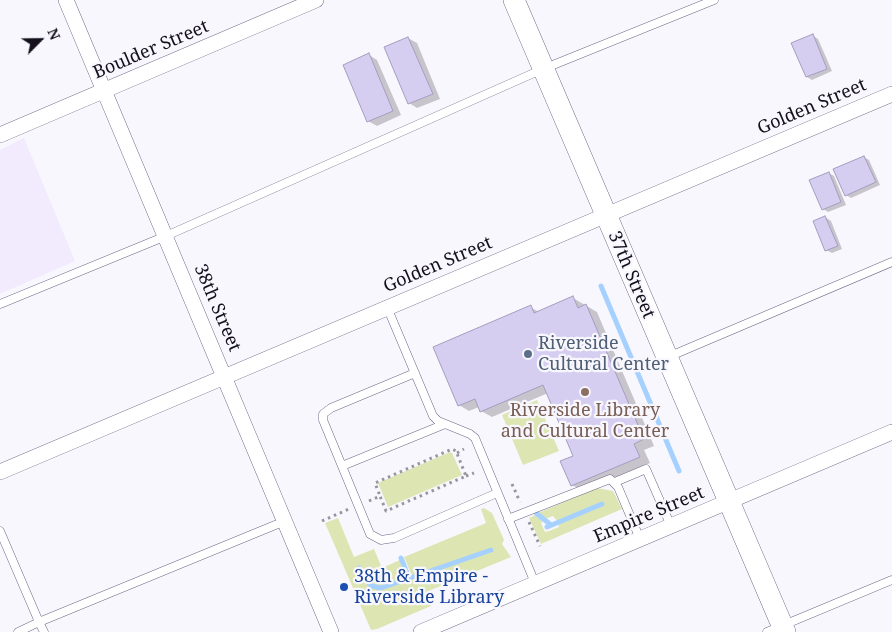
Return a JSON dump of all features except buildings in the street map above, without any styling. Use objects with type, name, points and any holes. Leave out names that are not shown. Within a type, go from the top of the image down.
[{"type":"main road","name":"37th Street","points":[[514,0],[728,502],[778,630]]},
{"type":"street","name":"38th Street","points":[[66,0],[225,375],[331,632]]},
{"type":"street","name":"Boulder Street","points":[[0,135],[316,0]]},
{"type":"street","name":"Golden Street","points":[[0,472],[225,375],[892,94]]},
{"type":"street","name":"Empire Street","points":[[421,632],[892,432]]},
{"type":"lane","points":[[0,304],[166,236],[543,69],[714,0]]},
{"type":"lane","points":[[666,358],[892,262]]},
{"type":"lane","points":[[387,307],[433,416],[445,424],[470,434],[475,438],[535,583]]},
{"type":"lane","points":[[415,373],[326,411],[323,420],[370,534],[381,540],[394,538],[497,493]]},
{"type":"lane","points":[[342,466],[445,424]]},
{"type":"lane","points":[[508,519],[606,480],[614,482],[646,468],[671,526]]},
{"type":"lane","points":[[614,482],[640,539]]},
{"type":"lane","points":[[18,632],[285,521]]},
{"type":"lane","points":[[0,531],[44,632]]},
{"type":"lane","points":[[778,630],[892,580]]},
{"type":"path","points":[[466,476],[456,453],[452,449],[375,483],[386,511],[466,476],[474,472]]},
{"type":"path","points":[[456,453],[464,450]]},
{"type":"path","points":[[512,484],[523,508]]},
{"type":"path","points":[[370,501],[380,496]]},
{"type":"path","points":[[322,521],[349,509]]},
{"type":"path","points":[[527,519],[540,546]]},
{"type":"shaded area","points":[[24,138],[75,261],[0,294],[0,150]]},
{"type":"green space","points":[[537,400],[559,451],[523,465],[502,415]]},
{"type":"green space","points":[[450,452],[462,475],[388,507],[378,483]]},
{"type":"green space","points":[[597,488],[613,491],[622,509],[541,544],[529,518],[535,515],[543,522],[541,523],[545,532],[559,527],[558,523],[604,503],[557,521],[553,516],[545,519],[538,513]]},
{"type":"green space","points":[[484,508],[492,513],[504,540],[502,544],[511,557],[426,592],[431,606],[371,630],[325,523],[338,518],[354,557],[374,549],[382,568],[400,560],[407,578],[381,587],[372,584],[358,566],[366,584],[375,589],[383,589],[491,552],[494,549],[412,576],[404,557],[486,523],[481,509]]},
{"type":"waterway","points":[[601,286],[679,471]]},
{"type":"waterway","points":[[547,527],[602,504]]},
{"type":"waterway","points":[[536,513],[551,525]]},
{"type":"waterway","points":[[359,568],[371,586],[381,588],[491,550]]},
{"type":"waterway","points":[[401,558],[409,578]]},
{"type":"place","name":"Riverside Cultural Center","points":[[528,354]]},
{"type":"place","name":"Riverside Library and Cultural Center","points":[[585,392]]},
{"type":"place","name":"38th & Empire - Riverside Library","points":[[344,587]]}]
